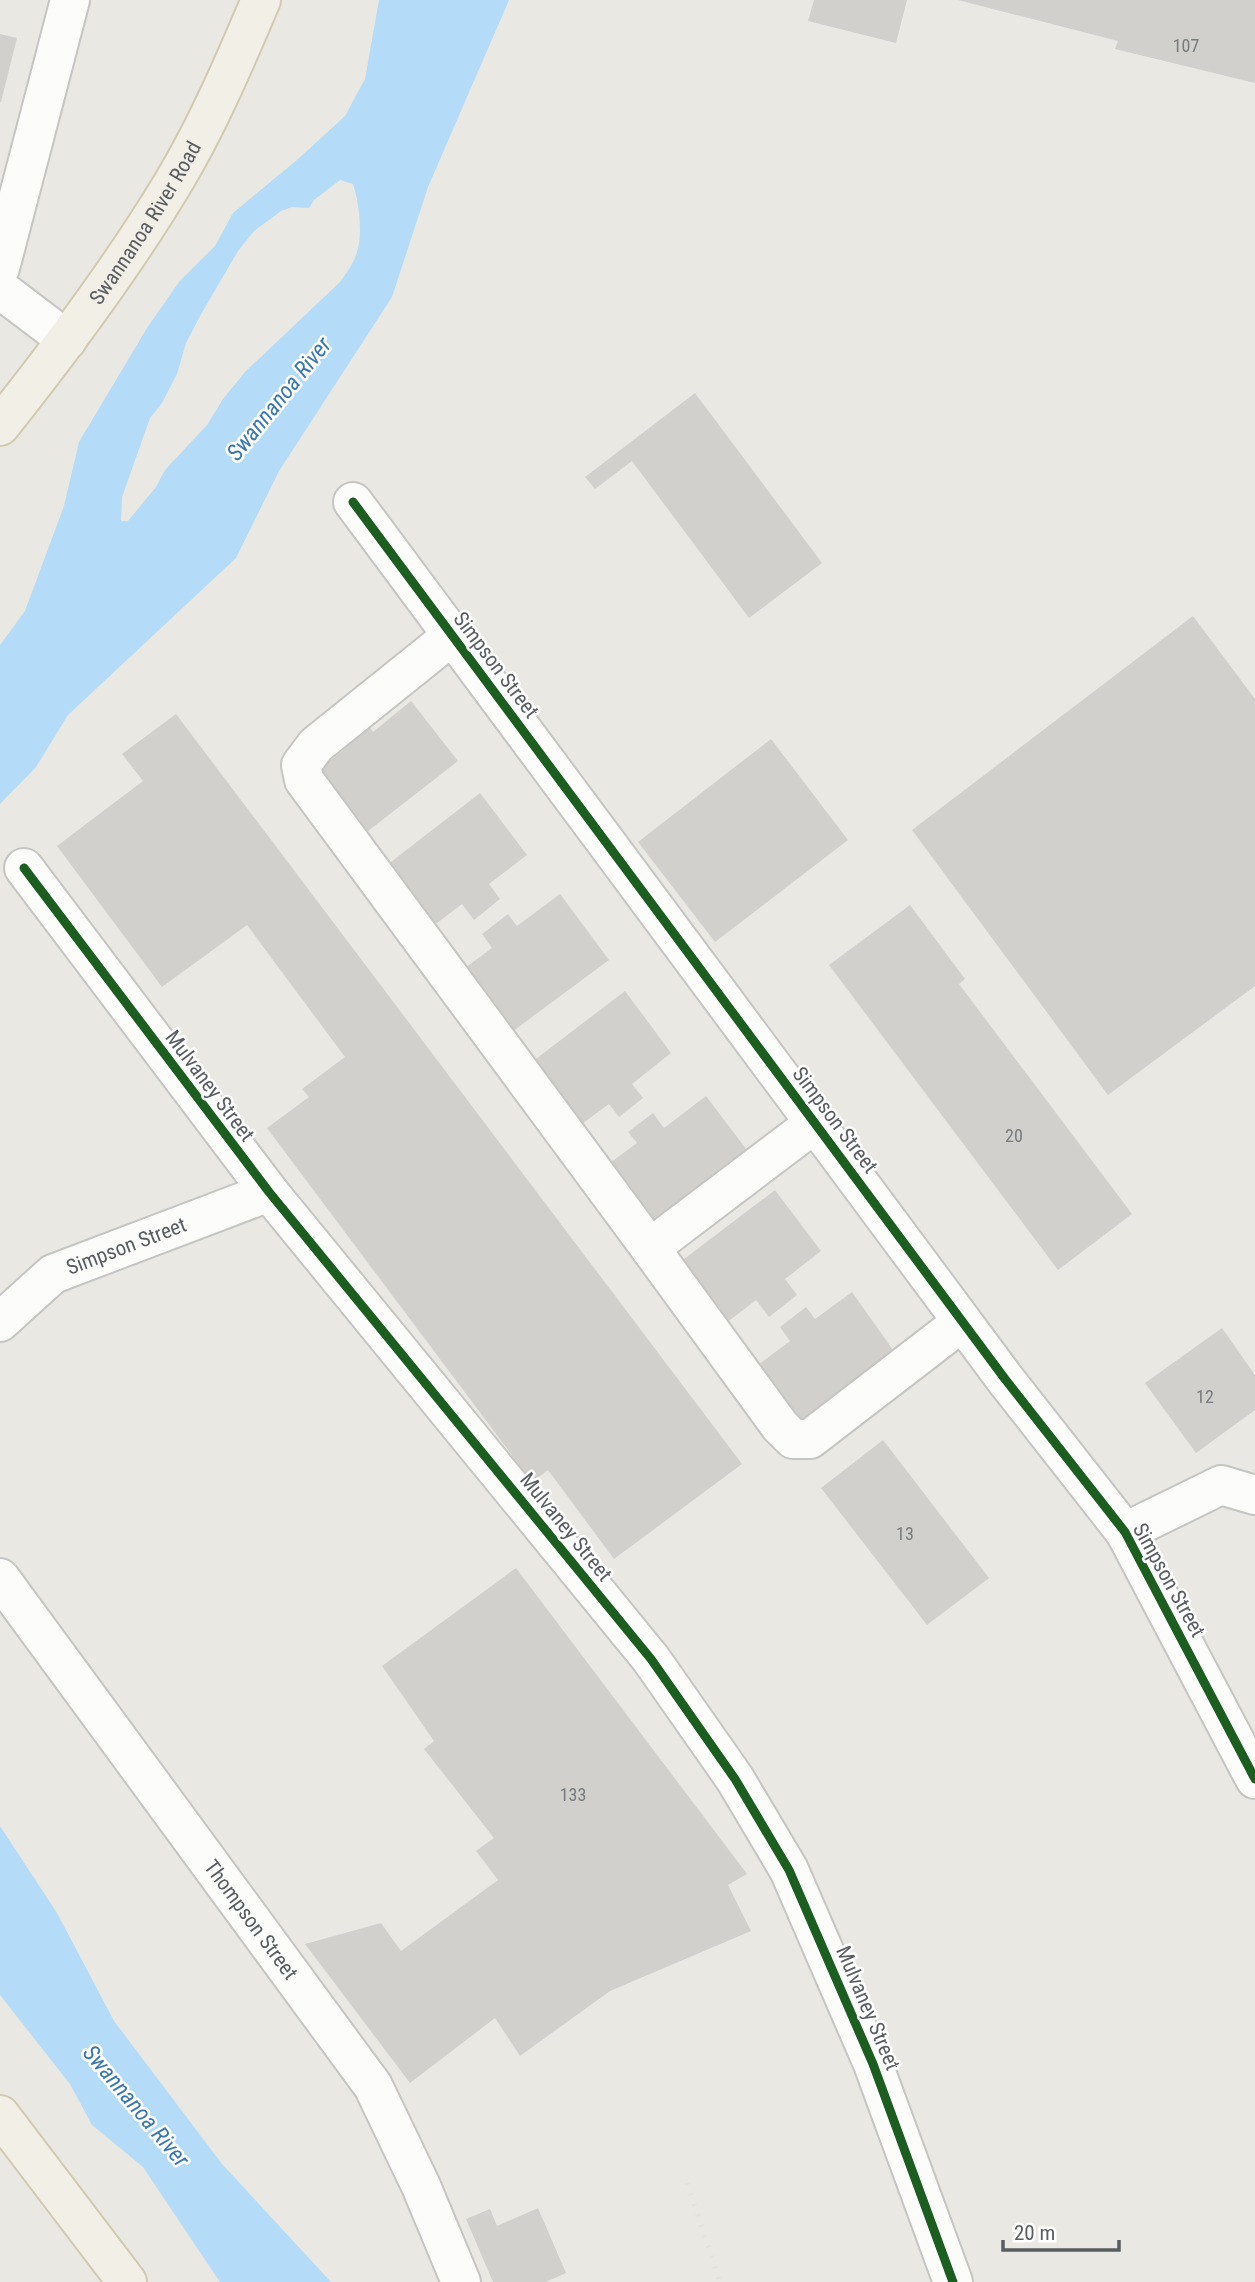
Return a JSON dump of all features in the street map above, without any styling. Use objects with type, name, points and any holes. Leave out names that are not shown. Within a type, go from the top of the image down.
[{"type":"main road","name":"Swannanoa River Road","points":[[0,426],[123,262],[174,180],[221,90],[261,0]]},
{"type":"main road","points":[[0,2115],[127,2282]]},
{"type":"street","points":[[0,268],[70,0]]},
{"type":"street","points":[[0,289],[67,340]]},
{"type":"street","name":"Simpson Street","points":[[354,502],[962,1322],[1056,1447],[1125,1532],[1255,1779]]},
{"type":"street","points":[[453,635],[316,745],[300,765],[304,780],[780,1426],[793,1439],[810,1438],[962,1322]]},
{"type":"street","name":"Mulvaney Street","points":[[24,869],[269,1192],[651,1659],[735,1779],[789,1870],[873,2064],[953,2282]]},
{"type":"street","points":[[650,1248],[815,1123]]},
{"type":"street","name":"Simpson Street","points":[[0,1322],[53,1274],[269,1192]]},
{"type":"street","points":[[1125,1532],[1221,1485],[1255,1495]]},
{"type":"street","name":"Thompson Street","points":[[0,1578],[373,2086],[421,2186],[461,2282]]},
{"type":"water","name":"Swannanoa River","points":[[379,0],[509,0],[428,187],[392,297],[279,471],[236,558],[68,715],[36,767],[0,804],[0,645],[25,611],[64,506],[79,442],[147,328],[179,282],[215,246],[233,213],[345,116],[365,79]],"holes":[[[340,180],[353,184],[360,236],[356,256],[345,275],[245,372],[223,399],[207,425],[165,470],[156,487],[128,521],[121,521],[122,497],[150,418],[162,403],[177,374],[186,343],[238,251],[254,231],[281,211],[292,207],[309,208],[314,200]]]},
{"type":"water","name":"Swannanoa River","points":[[0,1826],[57,1913],[114,2021],[222,2164],[331,2282],[220,2282],[143,2167],[92,2125],[70,2084],[0,1995]]},
{"type":"building","points":[[814,0],[907,0],[896,43],[808,21]]},
{"type":"building","points":[[958,0],[1255,0],[1255,83],[1115,49],[1118,41]]},
{"type":"building","points":[[0,34],[17,38],[1,102],[0,102]]},
{"type":"building","points":[[695,393],[822,563],[749,618],[632,461],[595,489],[585,477]]},
{"type":"building","points":[[1193,616],[1255,699],[1255,986],[1108,1095],[912,830]]},
{"type":"building","points":[[411,701],[458,761],[354,842],[306,779],[345,749],[335,736],[361,716],[373,732]]},
{"type":"building","points":[[176,714],[742,1464],[614,1559],[548,1470],[532,1482],[267,1128],[309,1097],[302,1089],[345,1057],[247,925],[162,987],[57,846],[143,781],[122,754]]},
{"type":"building","points":[[771,739],[848,840],[715,942],[638,842]]},
{"type":"building","points":[[480,793],[527,855],[489,884],[500,899],[474,920],[462,904],[424,933],[378,872]]},
{"type":"building","points":[[560,894],[609,960],[501,1040],[454,976],[492,948],[482,934],[508,914],[517,926]]},
{"type":"building","points":[[910,905],[965,979],[959,984],[1132,1214],[1058,1270],[829,965]]},
{"type":"building","points":[[625,991],[671,1053],[632,1084],[643,1098],[619,1117],[609,1104],[571,1132],[524,1068]]},
{"type":"building","points":[[706,1096],[753,1158],[649,1237],[599,1171],[637,1143],[628,1132],[653,1113],[664,1128]]},
{"type":"building","points":[[775,1190],[821,1251],[785,1279],[797,1295],[769,1317],[756,1300],[721,1327],[675,1266]]},
{"type":"building","points":[[852,1292],[898,1357],[795,1432],[750,1371],[790,1341],[780,1327],[806,1307],[815,1319]]},
{"type":"building","points":[[1222,1328],[1255,1375],[1255,1410],[1196,1453],[1145,1383]]},
{"type":"building","points":[[883,1440],[989,1578],[927,1625],[821,1488]]},
{"type":"building","points":[[516,1568],[747,1874],[728,1885],[751,1931],[610,1991],[520,2056],[495,2018],[410,2083],[305,1944],[381,1923],[401,1951],[498,1880],[476,1851],[494,1838],[424,1749],[434,1741],[382,1666]]},
{"type":"building","points":[[538,2208],[566,2273],[546,2282],[493,2282],[466,2219],[490,2209],[497,2226]]},
{"type":"railway","points":[[687,2183],[720,2282]]},
{"type":"cycle path","points":[[353,502],[1005,1379],[1125,1532],[1255,1779]]},
{"type":"cycle path","points":[[24,868],[269,1192],[651,1659],[735,1779],[789,1870],[873,2064],[953,2282]]}]
